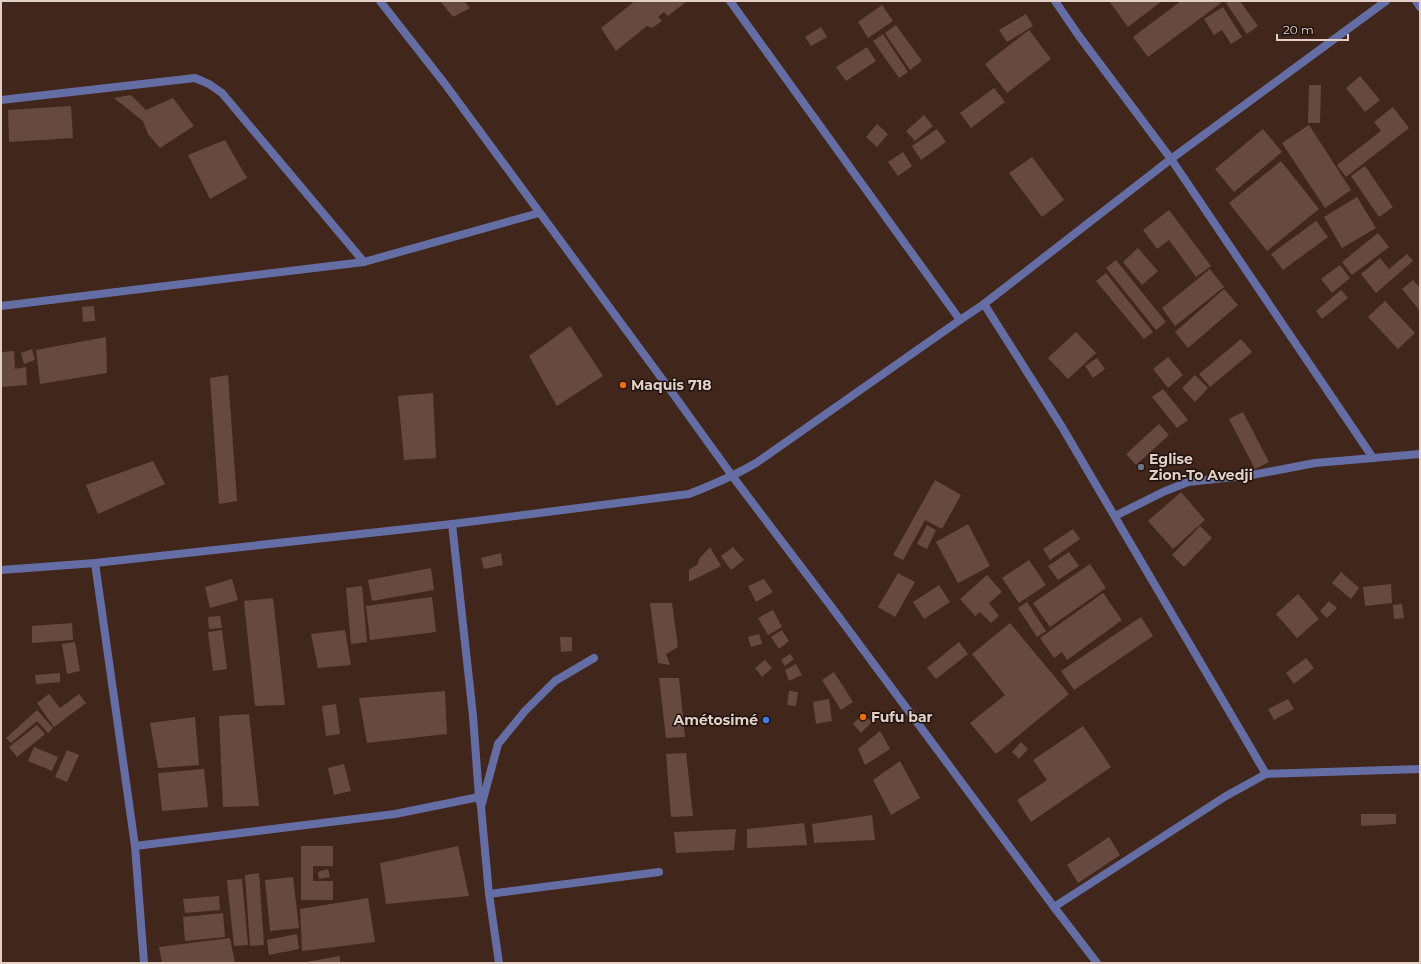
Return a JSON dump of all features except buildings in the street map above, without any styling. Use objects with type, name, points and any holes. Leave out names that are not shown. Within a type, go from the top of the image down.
[{"type":"street","points":[[380,1],[445,84],[733,477],[835,611],[1095,963]]},
{"type":"street","points":[[730,1],[960,320]]},
{"type":"street","points":[[1056,1],[1079,36],[1171,159],[1373,458]]},
{"type":"street","points":[[1,570],[95,563],[452,524],[689,494],[733,477],[756,463],[984,304],[1171,159],[1386,1]]},
{"type":"street","points":[[1416,1],[1420,7]]},
{"type":"street","points":[[1,100],[195,78],[209,84],[222,93],[364,262]]},
{"type":"street","points":[[1,306],[364,262],[539,213]]},
{"type":"street","points":[[984,304],[1062,427],[1266,774]]},
{"type":"street","points":[[1115,516],[1163,492],[1188,482],[1252,475],[1314,463],[1420,454]]},
{"type":"street","points":[[452,524],[473,716],[479,797],[489,894],[498,963]]},
{"type":"street","points":[[95,563],[135,846],[144,963]]},
{"type":"street","points":[[481,807],[498,744],[525,711],[555,681],[594,658]]},
{"type":"street","points":[[1054,907],[1226,796],[1266,774],[1420,769]]},
{"type":"street","points":[[135,846],[395,814],[479,797]]},
{"type":"street","points":[[489,894],[659,872]]},
{"type":"place","name":"Maquis 718","points":[[623,385]]},
{"type":"place","name":"Eglise Zion-To Avedji","points":[[1141,467]]},
{"type":"place","name":"Fufu bar","points":[[863,717]]},
{"type":"place","name":"Amétosimé","points":[[766,720]]}]
